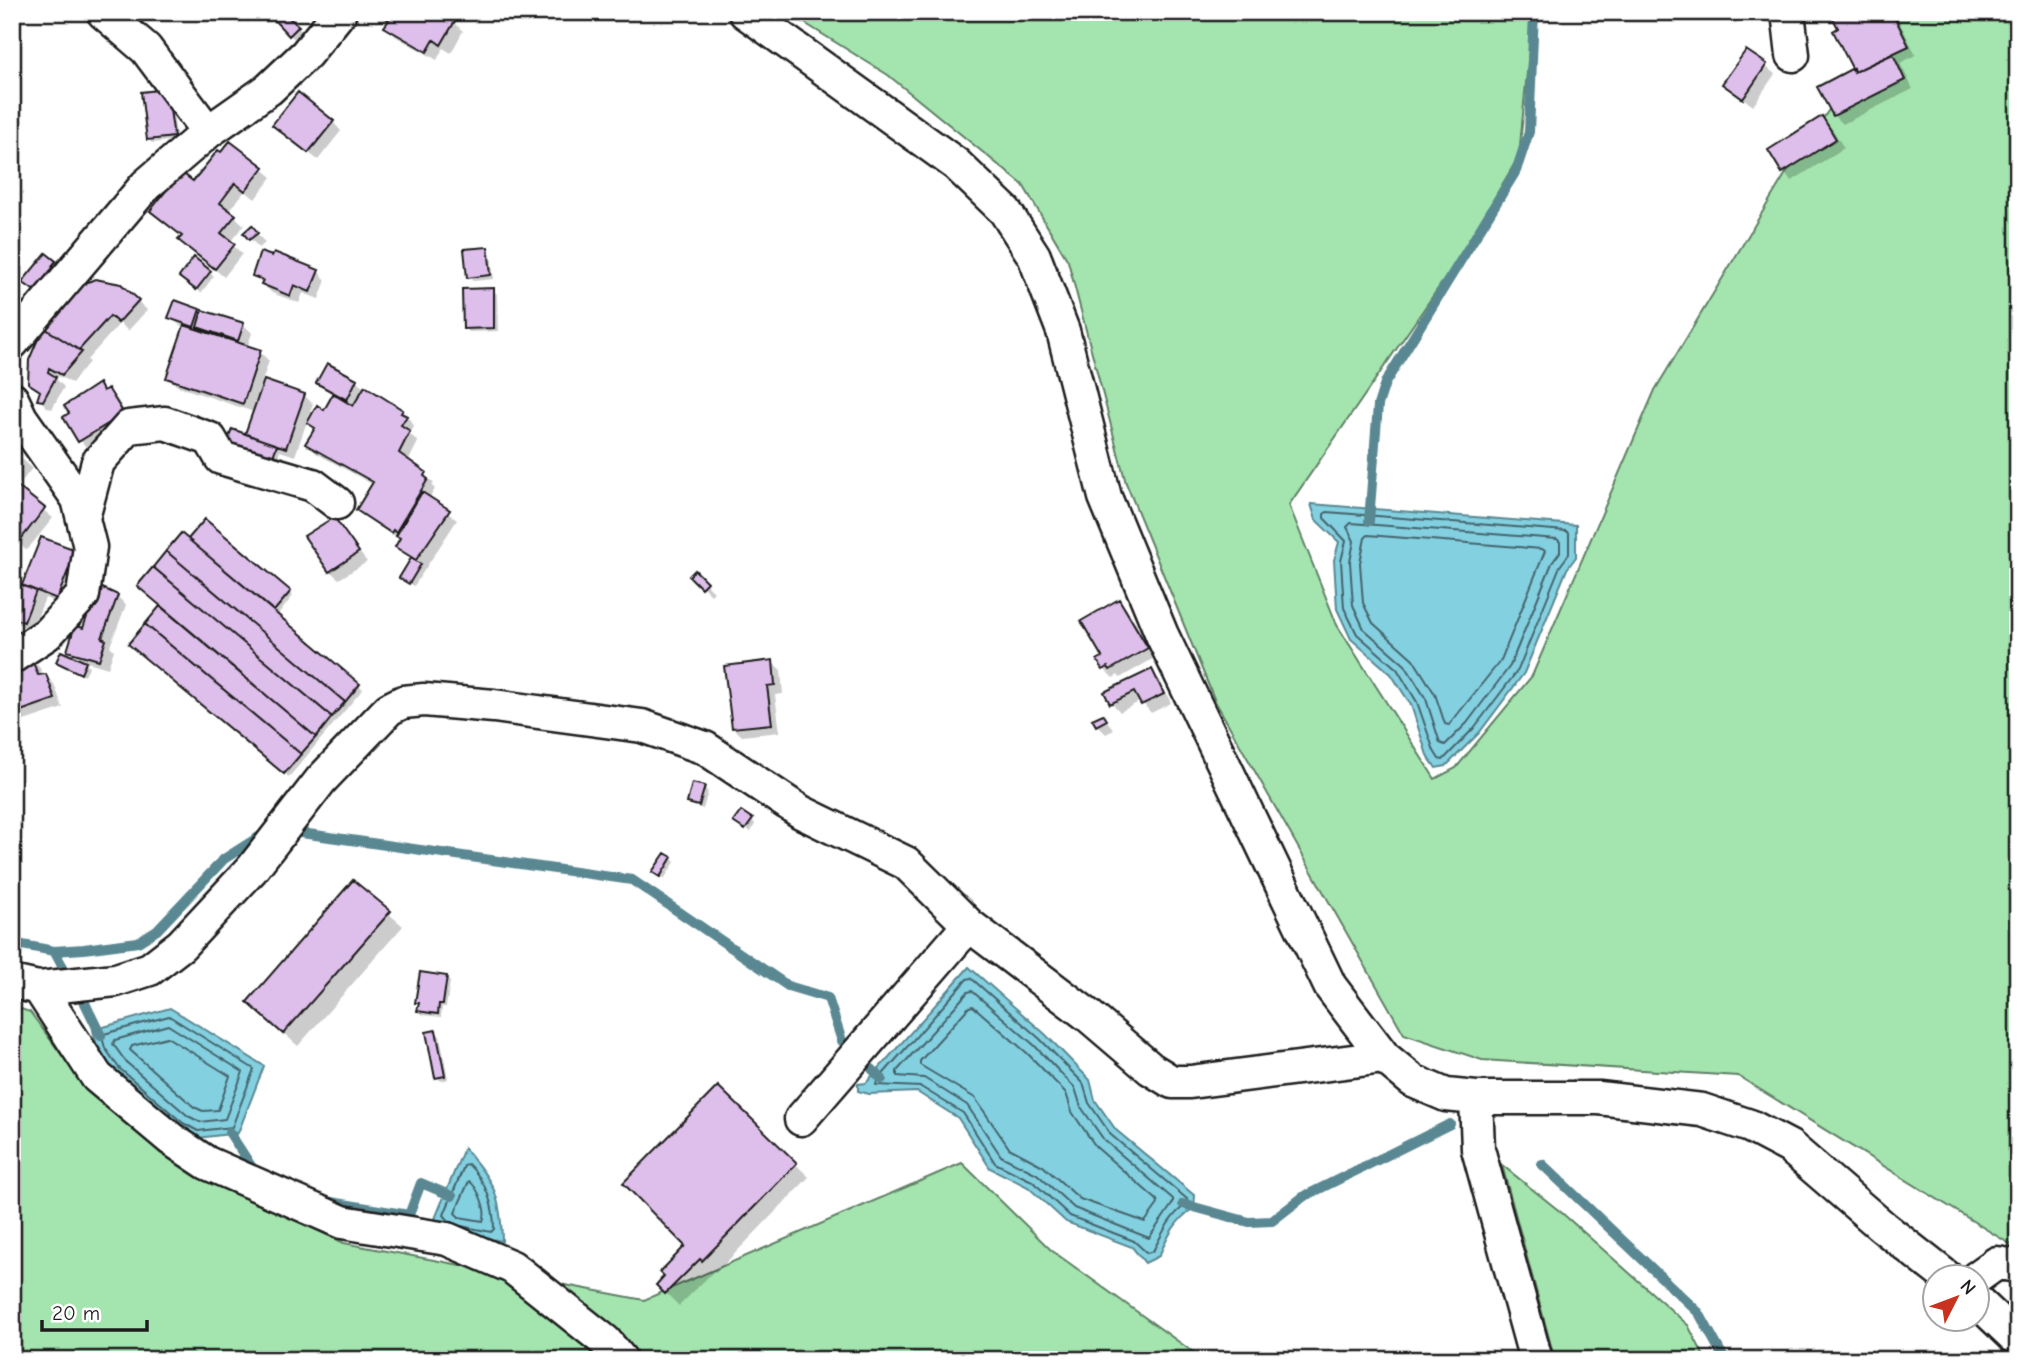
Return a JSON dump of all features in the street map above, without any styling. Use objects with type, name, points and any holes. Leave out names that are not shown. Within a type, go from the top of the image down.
[{"type":"street","points":[[103,12],[146,49],[208,132]]},
{"type":"street","points":[[12,343],[146,186],[208,132],[269,89],[306,54],[340,12]]},
{"type":"street","points":[[745,12],[956,164],[1005,211],[1034,256],[1063,331],[1105,497],[1163,635],[1330,986],[1384,1057],[1413,1081],[1446,1095],[1476,1098],[1600,1098],[1702,1110],[1751,1126],[1790,1147],[1930,1264]]},
{"type":"street","points":[[1788,12],[1793,55]]},
{"type":"street","points":[[12,399],[20,418],[78,499],[90,547],[83,595],[47,634],[12,657]]},
{"type":"street","points":[[83,518],[98,462],[129,427],[165,423],[210,439],[221,458],[313,485],[337,503]]},
{"type":"street","points":[[26,985],[117,979],[150,969],[181,945],[252,869],[321,780],[388,709],[403,702],[424,700],[494,706],[642,726],[705,748],[801,812],[906,863],[969,925],[1172,1082],[1190,1082],[1384,1057]]},
{"type":"street","points":[[801,1119],[969,925]]},
{"type":"street","points":[[26,985],[97,1077],[171,1139],[198,1157],[342,1222],[447,1239],[512,1268],[605,1341],[621,1360]]},
{"type":"street","points":[[1476,1098],[1478,1149],[1536,1360]]},
{"type":"street","points":[[1992,1267],[1997,1263],[2018,1266]]},
{"type":"street","points":[[1992,1315],[2018,1340]]},
{"type":"green space","points":[[787,12],[1523,12],[1532,19],[1519,156],[1459,258],[1289,505],[1337,625],[1435,779],[1456,768],[1532,676],[1655,390],[1789,168],[1896,12],[2018,12],[2018,1249],[1738,1076],[1482,1060],[1404,1034],[1215,701],[1126,483],[1068,261],[1023,185],[888,75]]},
{"type":"green space","points":[[12,1006],[30,1012],[89,1092],[184,1168],[344,1243],[644,1300],[962,1163],[1051,1250],[1204,1360],[12,1360]]},
{"type":"green space","points":[[1502,1165],[1562,1213],[1688,1325],[1706,1360],[1555,1360]]},
{"type":"water","points":[[1311,504],[1576,525],[1576,557],[1567,569],[1524,673],[1479,733],[1446,766],[1436,768],[1427,755],[1411,705],[1391,674],[1351,639],[1337,609],[1334,560],[1339,542],[1316,520]]},
{"type":"water","points":[[969,967],[1045,1034],[1090,1080],[1095,1100],[1116,1130],[1195,1196],[1194,1208],[1177,1223],[1159,1256],[1145,1263],[1132,1247],[1066,1222],[1028,1187],[990,1168],[958,1118],[917,1092],[869,1094],[858,1091],[858,1084],[866,1083]]},
{"type":"water","points":[[170,1008],[264,1066],[238,1133],[197,1138],[179,1129],[114,1073],[98,1051],[93,1030]]},
{"type":"water","points":[[464,1148],[494,1190],[500,1212],[502,1241],[453,1232],[434,1221]]},
{"type":"building","points":[[282,12],[299,26],[289,36],[274,20]]},
{"type":"building","points":[[440,12],[455,21],[441,45],[434,40],[427,52],[384,27],[389,20],[377,13]]},
{"type":"building","points":[[1830,12],[1892,12],[1909,46],[1854,72],[1833,31],[1838,28]]},
{"type":"building","points":[[1746,50],[1767,64],[1743,99],[1722,84]]},
{"type":"building","points":[[1893,54],[1905,80],[1833,116],[1817,87],[1853,68],[1854,72]]},
{"type":"building","points":[[167,89],[174,137],[147,140],[141,92]]},
{"type":"building","points":[[298,92],[334,121],[308,153],[272,125]]},
{"type":"building","points":[[1822,116],[1836,139],[1782,173],[1768,150]]},
{"type":"building","points":[[230,141],[264,167],[245,191],[235,183],[220,203],[236,215],[221,233],[235,244],[215,269],[178,240],[182,236],[150,211],[181,172],[193,181],[218,150],[221,152]]},
{"type":"building","points":[[252,225],[258,233],[249,240],[243,233]]},
{"type":"building","points":[[488,247],[491,275],[467,278],[464,249]]},
{"type":"building","points":[[260,252],[272,256],[274,252],[319,270],[310,292],[294,285],[290,296],[261,284],[263,280],[252,276]]},
{"type":"building","points":[[46,253],[56,261],[52,266],[55,269],[36,292],[22,282]]},
{"type":"building","points":[[194,257],[211,271],[196,290],[179,277]]},
{"type":"building","points":[[95,279],[121,284],[139,300],[118,323],[110,316],[79,350],[46,329],[50,324],[48,322],[83,284]]},
{"type":"building","points":[[494,288],[494,328],[463,329],[462,289]]},
{"type":"building","points":[[175,300],[200,309],[194,327],[168,318]]},
{"type":"building","points":[[202,310],[244,323],[238,341],[197,327]]},
{"type":"building","points":[[184,325],[261,350],[243,404],[166,378]]},
{"type":"building","points":[[43,327],[82,352],[62,375],[49,368],[48,372],[56,377],[43,401],[37,400],[40,391],[28,383],[29,360]]},
{"type":"building","points":[[327,363],[357,379],[347,400],[316,383]]},
{"type":"building","points":[[264,380],[305,394],[286,448],[245,434]]},
{"type":"building","points":[[99,383],[103,391],[108,388],[124,414],[78,442],[63,417],[69,413],[64,406]]},
{"type":"building","points":[[365,386],[403,410],[401,413],[407,416],[401,425],[410,431],[399,453],[426,472],[424,476],[428,479],[396,532],[393,530],[391,533],[356,510],[373,482],[305,444],[315,428],[307,423],[317,405],[324,410],[333,394],[353,406]]},
{"type":"building","points":[[232,429],[277,445],[271,462],[226,446]]},
{"type":"building","points":[[12,447],[20,453],[12,463]]},
{"type":"building","points":[[12,482],[45,508],[18,543],[12,538]]},
{"type":"building","points":[[422,492],[450,510],[416,560],[395,547],[400,538],[396,536]]},
{"type":"building","points":[[334,517],[359,552],[329,572],[304,536]]},
{"type":"building","points":[[205,519],[291,591],[274,611],[188,539]]},
{"type":"building","points":[[181,533],[360,684],[345,702],[166,551]]},
{"type":"building","points":[[41,537],[76,550],[57,599],[22,585]]},
{"type":"building","points":[[166,551],[345,702],[332,717],[153,567]]},
{"type":"building","points":[[411,558],[421,564],[409,584],[399,578]]},
{"type":"building","points":[[153,567],[332,717],[316,737],[137,586]]},
{"type":"building","points":[[695,570],[707,582],[701,588],[689,576]]},
{"type":"building","points":[[12,581],[36,591],[24,622],[12,618]]},
{"type":"building","points":[[98,586],[118,595],[102,638],[106,640],[99,660],[67,651],[75,625],[83,628]]},
{"type":"building","points":[[1119,599],[1148,648],[1110,670],[1108,667],[1103,670],[1097,660],[1102,657],[1081,621]]},
{"type":"building","points":[[160,606],[316,737],[301,754],[145,624]]},
{"type":"building","points":[[145,624],[301,754],[284,774],[128,644]]},
{"type":"building","points":[[61,651],[86,662],[81,674],[56,662]]},
{"type":"building","points":[[31,657],[38,675],[46,674],[55,699],[12,714],[12,664]]},
{"type":"building","points":[[773,660],[775,685],[767,686],[772,724],[732,728],[724,666]]},
{"type":"building","points":[[1152,669],[1164,694],[1141,705],[1134,692],[1110,704],[1104,692]]},
{"type":"building","points":[[1103,714],[1107,720],[1096,726],[1092,719]]},
{"type":"building","points":[[692,783],[705,786],[699,806],[687,803]]},
{"type":"building","points":[[741,811],[753,819],[745,830],[733,822]]},
{"type":"building","points":[[665,853],[672,857],[660,877],[652,872]]},
{"type":"building","points":[[353,880],[391,911],[283,1034],[247,1002]]},
{"type":"building","points":[[420,972],[447,976],[443,1004],[439,1004],[438,1014],[417,1011],[419,1003],[415,1003]]},
{"type":"building","points":[[436,1030],[445,1076],[435,1078],[426,1032]]},
{"type":"building","points":[[718,1086],[797,1163],[702,1261],[700,1259],[665,1294],[656,1285],[664,1276],[660,1272],[685,1246],[623,1183]]},
{"type":"waterway","points":[[1369,521],[1378,405],[1385,383],[1516,171],[1529,132],[1534,12]]},
{"type":"waterway","points":[[287,831],[632,880],[788,986],[828,998],[842,1041]]},
{"type":"waterway","points":[[12,943],[54,951],[138,942],[157,930],[224,859],[265,833]]},
{"type":"waterway","points":[[54,951],[67,974]]},
{"type":"waterway","points":[[84,1001],[101,1036]]},
{"type":"waterway","points":[[872,1069],[882,1079]]},
{"type":"waterway","points":[[1183,1204],[1249,1222],[1272,1221],[1303,1197],[1450,1124]]},
{"type":"waterway","points":[[229,1132],[253,1169],[261,1173]]},
{"type":"waterway","points":[[1542,1164],[1699,1313],[1725,1360]]},
{"type":"waterway","points":[[331,1202],[409,1215],[421,1183],[452,1196]]}]
